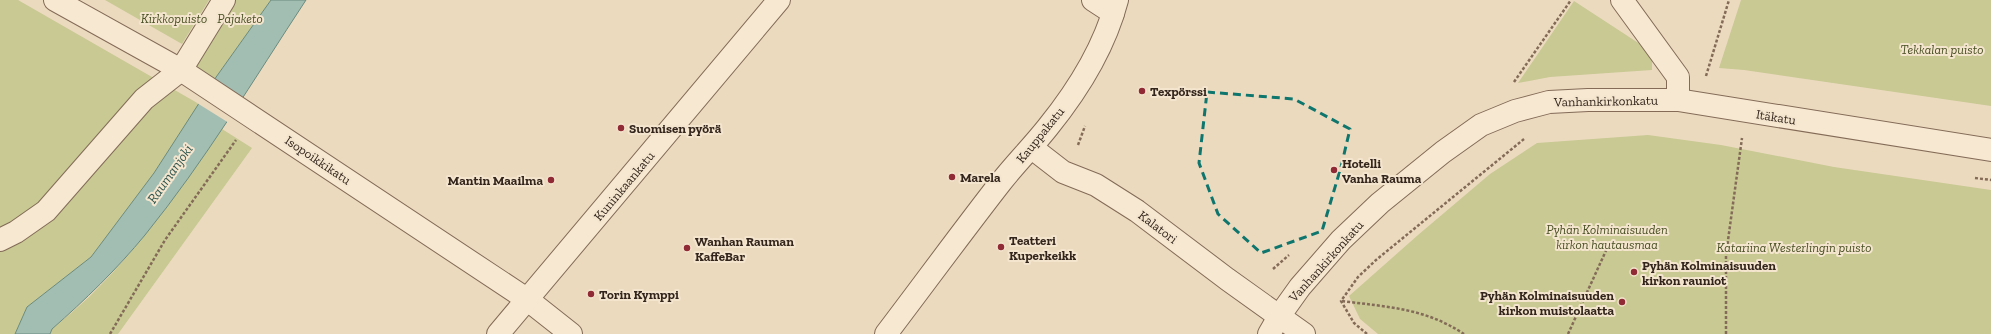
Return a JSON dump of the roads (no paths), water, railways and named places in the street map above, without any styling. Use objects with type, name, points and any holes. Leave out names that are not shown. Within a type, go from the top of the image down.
[{"type":"street","name":"Isopoikkikatu","points":[[55,0],[181,70],[528,300],[571,334]]},
{"type":"street","points":[[0,240],[16,232],[46,211],[144,99],[181,70],[224,0]]},
{"type":"street","name":"Kuninkaankatu","points":[[498,334],[779,0]]},
{"type":"street","points":[[1092,0],[1115,7]]},
{"type":"street","points":[[1622,0],[1678,77],[1678,100]]},
{"type":"street","name":"Kauppakatu","points":[[886,334],[1001,182],[1032,148],[1075,91],[1095,55],[1115,7]]},
{"type":"street","name":"Vanhankirkonkatu","points":[[1269,334],[1280,315],[1300,287],[1336,246],[1380,202],[1443,152],[1481,125],[1515,111],[1549,102],[1588,100],[1678,100]]},
{"type":"street","name":"Itäkatu","points":[[1678,100],[1991,150]]},
{"type":"street","name":"Kalatori","points":[[1032,148],[1063,172],[1096,185],[1138,211],[1227,279],[1280,315],[1304,334]]},
{"type":"water","name":"Raumanjoki","points":[[271,0],[306,0],[209,149],[167,207],[145,235],[112,272],[52,329],[50,334],[15,334],[27,307],[91,257],[154,173],[214,80]]},
{"type":"place","name":"Texpörssi","points":[[1142,91]]},
{"type":"place","name":"Suomisen pyörä","points":[[621,128]]},
{"type":"place","name":"Hotelli Vanha Rauma","points":[[1334,170]]},
{"type":"place","name":"Marela","points":[[952,177]]},
{"type":"place","name":"Mantin Maailma","points":[[551,180]]},
{"type":"place","name":"Teatteri Kuperkeikk","points":[[1001,247]]},
{"type":"place","name":"Wanhan Rauman KaffeBar","points":[[687,248]]},
{"type":"place","name":"Pyhän Kolminaisuuden kirkon rauniot","points":[[1634,272]]},
{"type":"place","name":"Torin Kymppi","points":[[591,294]]},
{"type":"place","name":"Pyhän Kolminaisuuden kirkon muistolaatta","points":[[1622,302]]},
{"type":"park label","name":"Kirkkopuisto","points":[[174,18]]},
{"type":"park label","name":"Pajaketo","points":[[240,18]]},
{"type":"park label","name":"Tekkalan puisto","points":[[1942,49]]},
{"type":"park label","name":"Pyhän Kolminaisuuden kirkon hautausmaa","points":[[1607,236]]},
{"type":"park label","name":"Katariina Westerlingin puisto","points":[[1794,247]]}]
